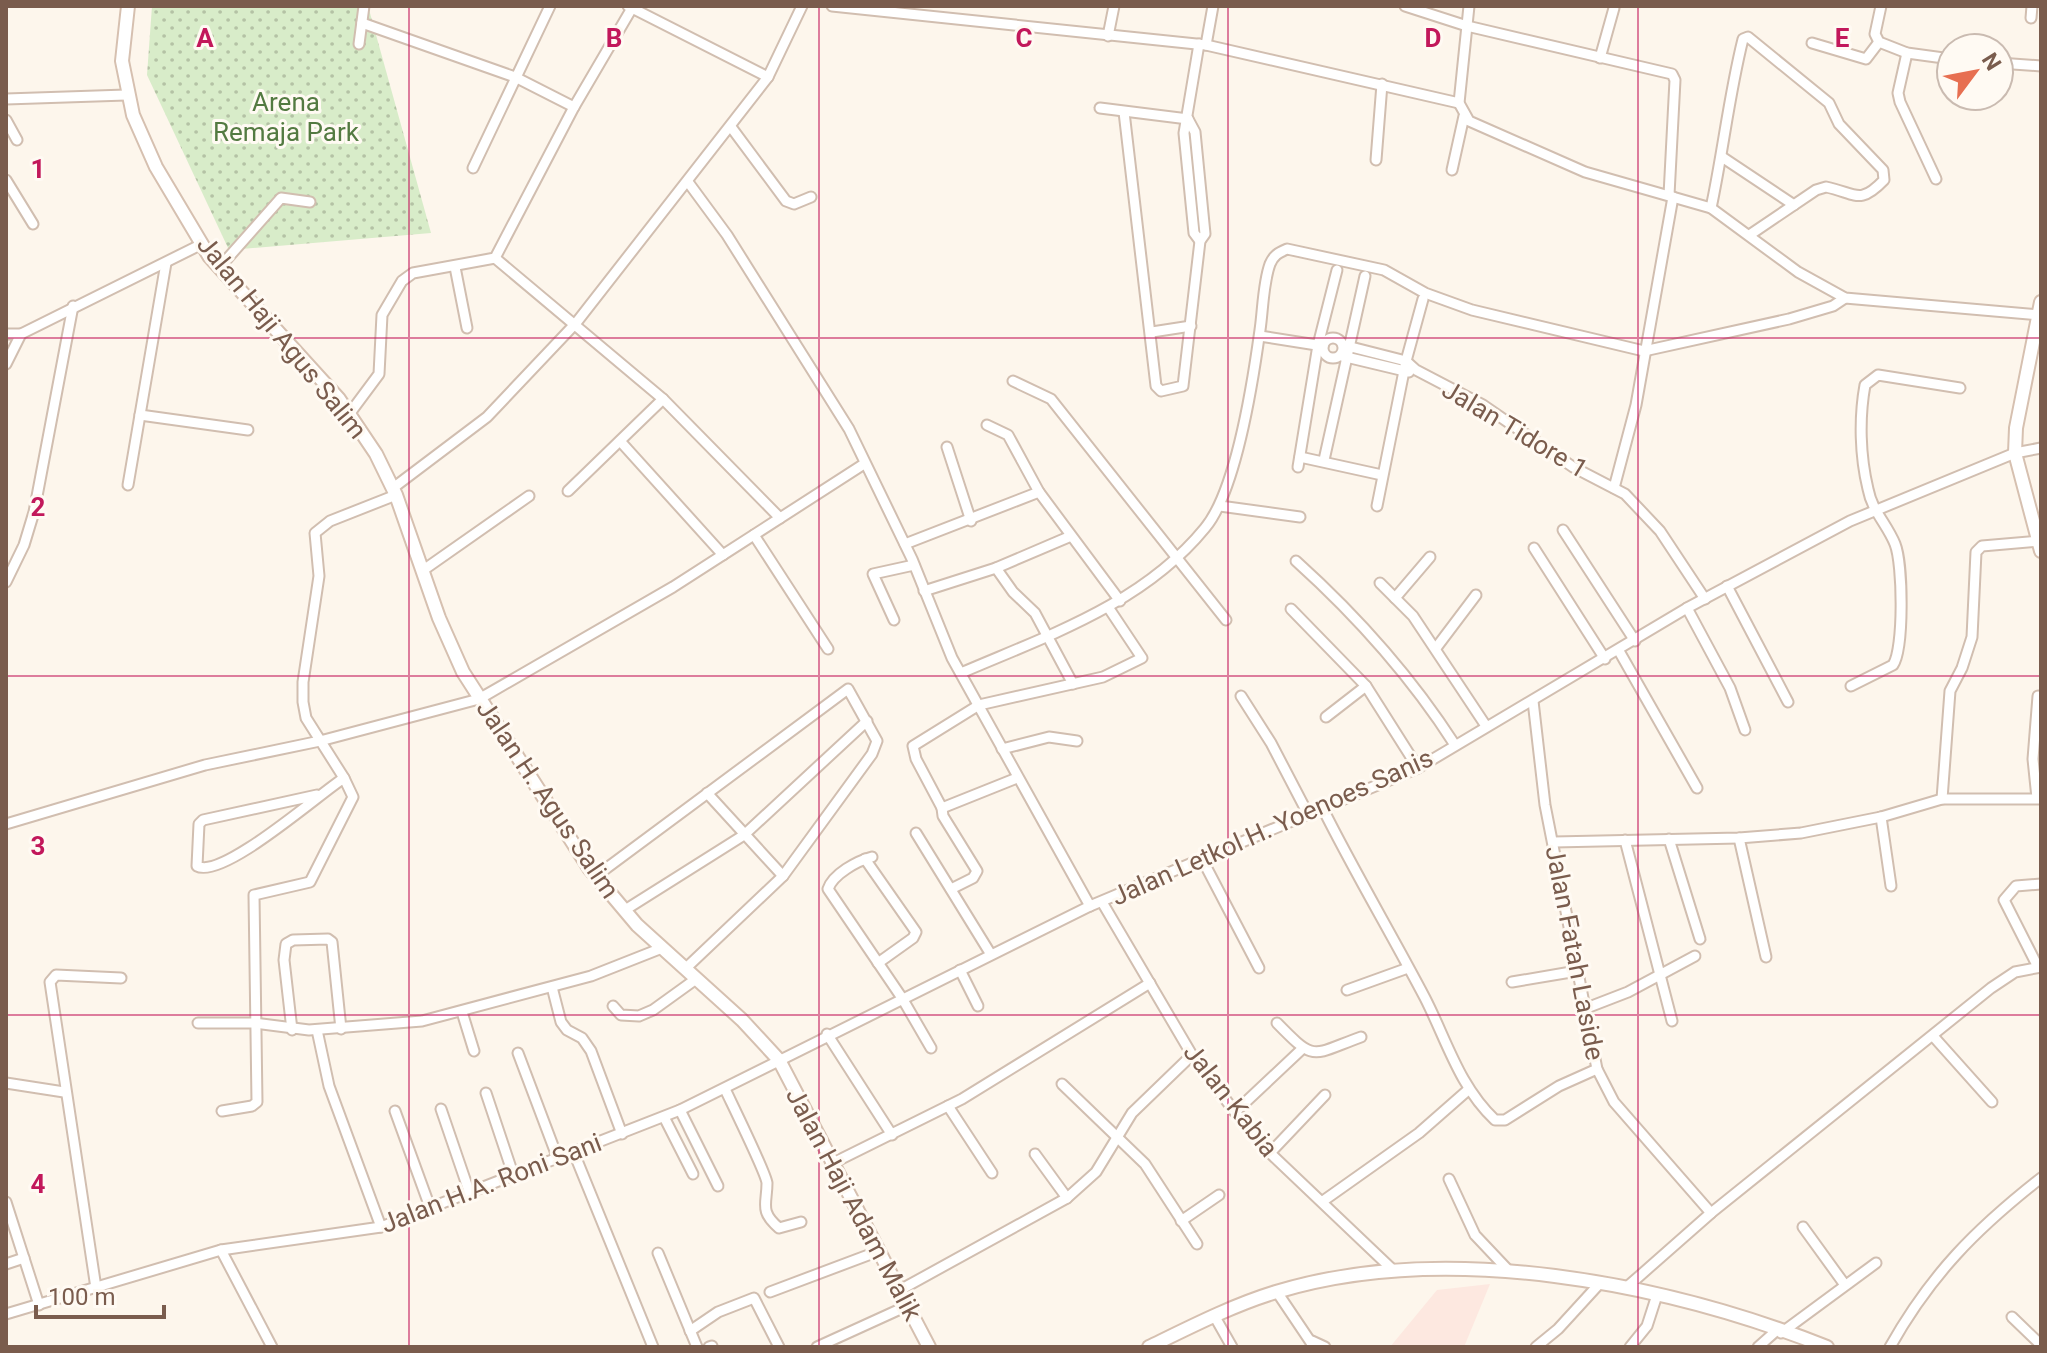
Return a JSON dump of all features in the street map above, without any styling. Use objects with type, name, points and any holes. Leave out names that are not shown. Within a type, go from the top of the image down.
[{"type":"main road","name":"Jalan Haji Agus Salim","points":[[128,6],[122,61],[126,95],[156,167],[219,268],[350,413],[395,492]]},
{"type":"main road","points":[[2039,544],[2015,453],[2016,428],[2040,308]]},
{"type":"main road","name":"Jalan H. Agus Salim","points":[[395,492],[454,654],[479,699],[596,876],[662,948],[742,1020],[779,1060]]},
{"type":"main road","name":"Jalan Haji Adam Malik","points":[[779,1060],[929,1347]]},
{"type":"main road","points":[[1149,1347],[1169,1343],[1215,1317],[1277,1292],[1394,1271],[1510,1272],[1601,1282],[1657,1295],[1827,1347]]},
{"type":"street","points":[[359,44],[364,6]]},
{"type":"street","points":[[473,168],[550,6]]},
{"type":"street","points":[[222,1111],[252,1106],[257,1102],[260,1090],[254,1023],[254,895],[310,882],[353,797],[306,718],[303,702],[319,576],[315,533],[330,521],[395,492],[487,417],[576,323],[768,77],[802,6]]},
{"type":"street","points":[[832,6],[1202,45],[1459,103]]},
{"type":"street","points":[[1108,36],[1114,6]]},
{"type":"street","points":[[1124,112],[1156,386],[1161,391],[1177,390],[1183,386],[1200,241],[1194,233],[1184,133],[1213,6]]},
{"type":"street","points":[[1405,6],[1467,26],[1667,71],[1675,80],[1671,196],[1636,405],[1614,488]]},
{"type":"street","points":[[1452,170],[1464,116],[1459,103],[1469,6]]},
{"type":"street","points":[[1881,6],[1875,34],[1879,42],[1907,53],[1935,57]]},
{"type":"street","points":[[2031,18],[2032,6]]},
{"type":"street","points":[[350,413],[379,374],[382,315],[402,281],[413,273],[495,258],[630,7],[650,11],[768,77]]},
{"type":"street","points":[[1600,58],[1614,8]]},
{"type":"street","points":[[362,23],[515,77],[574,107]]},
{"type":"street","points":[[1711,208],[1722,157],[1725,114],[1743,39],[1748,37],[1829,103],[1839,124],[1883,170],[1884,180],[1870,195],[1853,198],[1842,190],[1826,187],[1751,234]]},
{"type":"street","points":[[1812,43],[1866,59],[1879,42]]},
{"type":"street","points":[[1907,53],[1898,93],[1900,102],[1916,143],[1936,179]]},
{"type":"street","points":[[2015,64],[2041,66]]},
{"type":"street","points":[[1376,160],[1382,84]]},
{"type":"street","points":[[6,99],[126,95]]},
{"type":"street","points":[[1100,108],[1188,119]]},
{"type":"street","points":[[1464,116],[1585,172],[1711,208],[1751,234],[1798,272],[1845,298],[2040,308]]},
{"type":"street","points":[[6,120],[17,140]]},
{"type":"street","points":[[731,127],[786,201],[794,204],[811,197]]},
{"type":"street","points":[[1722,157],[1794,205]]},
{"type":"street","points":[[6,180],[33,224]]},
{"type":"street","points":[[688,182],[727,235],[849,429],[905,544],[961,673],[1090,906]]},
{"type":"street","points":[[219,268],[281,198],[310,202]]},
{"type":"street","points":[[6,334],[21,334],[202,244]]},
{"type":"street","points":[[961,673],[1047,639],[1120,601],[1177,559],[1220,506],[1229,486],[1260,336],[1269,266],[1275,254],[1287,249],[1384,270],[1425,293],[1472,310],[1644,351],[1789,319],[1833,306],[1845,298]]},
{"type":"street","points":[[495,258],[663,399],[780,518]]},
{"type":"street","points":[[128,485],[166,263]]},
{"type":"street","points":[[455,267],[467,328]]},
{"type":"street","points":[[1337,270],[1299,462],[1324,460],[1382,475]]},
{"type":"street","points":[[1324,460],[1344,351],[1365,276]]},
{"type":"street","points":[[1377,506],[1406,361],[1423,299]]},
{"type":"street","points":[[6,582],[24,545],[34,512],[73,306]]},
{"type":"street","points":[[1152,332],[1191,326]]},
{"type":"street","points":[[6,364],[21,334]]},
{"type":"street","points":[[1260,336],[1320,346],[1328,357],[1344,351],[1406,361]]},
{"type":"street","points":[[1320,346],[1330,338],[1338,339],[1344,351],[1404,373],[1416,370]]},
{"type":"street","name":"Jalan Tidore 1","points":[[1406,361],[1416,370],[1483,405],[1573,467],[1637,504],[1660,531],[1705,599]]},
{"type":"street","points":[[1851,686],[1893,665],[1900,647],[1896,547],[1874,512],[1867,489],[1862,423],[1865,385],[1878,375],[1960,388]]},
{"type":"street","points":[[1013,381],[1051,399],[1226,620]]},
{"type":"street","points":[[568,491],[663,399]]},
{"type":"street","points":[[140,415],[248,430]]},
{"type":"street","points":[[987,425],[1008,435],[1039,492],[1120,601]]},
{"type":"street","points":[[620,441],[723,555]]},
{"type":"street","points":[[947,447],[971,521]]},
{"type":"street","name":"Jalan Letkol H. Yoenoes Sanis","points":[[779,1060],[1090,906],[1418,768],[1687,608],[1850,521],[2015,453],[2041,448]]},
{"type":"street","points":[[6,824],[205,765],[320,741],[479,699],[723,555],[864,464]]},
{"type":"street","points":[[905,544],[971,521],[1039,492]]},
{"type":"street","points":[[422,571],[529,496]]},
{"type":"street","points":[[1220,506],[1300,517]]},
{"type":"street","points":[[1563,530],[1635,641]]},
{"type":"street","points":[[754,535],[828,649]]},
{"type":"street","points":[[924,591],[996,568],[1071,536]]},
{"type":"street","points":[[1942,799],[1950,691],[1962,668],[1972,637],[1976,552],[1982,546],[2039,544]]},
{"type":"street","points":[[1534,548],[1605,659]]},
{"type":"street","points":[[1395,598],[1430,557]]},
{"type":"street","points":[[1296,561],[1384,649],[1419,689],[1455,745]]},
{"type":"street","points":[[894,620],[873,574],[914,565]]},
{"type":"street","points":[[996,568],[1013,592],[1035,613],[1073,684]]},
{"type":"street","points":[[1380,583],[1436,648],[1486,726]]},
{"type":"street","points":[[1727,586],[1788,702]]},
{"type":"street","points":[[1436,648],[1476,595]]},
{"type":"street","points":[[951,889],[973,878],[977,871],[916,759],[913,746],[979,705],[1103,677],[1142,658],[1108,607]]},
{"type":"street","points":[[1687,608],[1730,688],[1745,730]]},
{"type":"street","points":[[1291,609],[1366,686],[1418,768]]},
{"type":"street","points":[[1619,651],[1697,788]]},
{"type":"street","points":[[1326,717],[1366,686]]},
{"type":"street","points":[[596,876],[848,689],[877,741],[872,754],[783,876],[685,969]]},
{"type":"street","points":[[1241,696],[1271,743],[1308,814]]},
{"type":"street","points":[[1554,842],[1739,838],[1801,833],[1881,817],[1942,799],[2039,798],[2033,748],[2038,696]]},
{"type":"street","name":"Jalan Fatah Laside","points":[[1533,701],[1545,805],[1597,1069],[1614,1102],[1711,1213]]},
{"type":"street","points":[[625,910],[744,835],[867,721]]},
{"type":"street","points":[[1002,749],[1049,737],[1077,741]]},
{"type":"street","points":[[317,795],[203,820],[199,824],[197,866],[211,867],[235,857],[344,778]]},
{"type":"street","points":[[942,808],[1017,778]]},
{"type":"street","points":[[707,793],[783,876]]},
{"type":"street","points":[[1323,809],[1408,968],[1468,1090],[1500,1121],[1559,1086],[1597,1069]]},
{"type":"street","points":[[1881,817],[1891,886]]},
{"type":"street","points":[[916,833],[990,953]]},
{"type":"street","points":[[1739,838],[1766,957]]},
{"type":"street","points":[[1669,839],[1700,939]]},
{"type":"street","points":[[1625,840],[1672,1021]]},
{"type":"street","points":[[878,963],[913,938],[916,932],[868,858],[830,882],[828,889],[878,963],[902,998],[931,1048]]},
{"type":"street","points":[[1202,859],[1259,968]]},
{"type":"street","points":[[1627,1287],[1711,1213],[2015,972],[2039,967],[2004,900],[2016,886],[2041,884]]},
{"type":"street","name":"Jalan Kabia","points":[[1102,902],[1192,1055],[1235,1112],[1270,1153],[1394,1271]]},
{"type":"street","points":[[292,1030],[284,960],[286,944],[308,939],[332,942],[341,1029]]},
{"type":"street","points":[[198,1023],[254,1023],[292,1030],[317,1030],[422,1021],[552,987],[662,948]]},
{"type":"street","points":[[1584,1009],[1660,976],[1695,956]]},
{"type":"street","points":[[1347,990],[1408,968]]},
{"type":"street","points":[[960,970],[978,1006]]},
{"type":"street","points":[[1512,982],[1577,971]]},
{"type":"street","points":[[96,1288],[64,1092],[50,980],[56,975],[121,978]]},
{"type":"street","points":[[613,1006],[621,1015],[639,1016],[696,979]]},
{"type":"street","points":[[831,1164],[948,1106],[1150,983]]},
{"type":"street","points":[[552,987],[561,1022],[567,1030],[582,1038],[591,1051],[622,1134]]},
{"type":"street","points":[[462,1012],[474,1051]]},
{"type":"street","points":[[1277,1023],[1302,1049],[1318,1054],[1361,1037]]},
{"type":"street","points":[[317,1030],[329,1086],[381,1227]]},
{"type":"street","points":[[827,1034],[892,1135]]},
{"type":"street","points":[[1933,1036],[1992,1102]]},
{"type":"street","points":[[1235,1112],[1302,1049]]},
{"type":"street","points":[[518,1053],[558,1159]]},
{"type":"street","points":[[900,1290],[1067,1198],[1096,1172],[1117,1136],[1149,1094],[1192,1055]]},
{"type":"street","name":"Jalan H.A. Roni Sani","points":[[6,1314],[221,1250],[381,1227],[664,1117],[779,1060]]},
{"type":"street","points":[[6,1083],[64,1092]]},
{"type":"street","points":[[1062,1084],[1145,1164],[1197,1244]]},
{"type":"street","points":[[725,1089],[765,1175],[763,1201],[771,1222],[779,1228],[801,1222]]},
{"type":"street","points":[[1323,1201],[1419,1133],[1468,1090]]},
{"type":"street","points":[[486,1093],[514,1177]]},
{"type":"street","points":[[1270,1153],[1325,1095]]},
{"type":"street","points":[[948,1106],[992,1173]]},
{"type":"street","points":[[441,1109],[470,1194]]},
{"type":"street","points":[[680,1110],[718,1186]]},
{"type":"street","points":[[395,1111],[431,1210]]},
{"type":"street","points":[[664,1117],[693,1174]]},
{"type":"street","points":[[574,1153],[653,1347]]},
{"type":"street","points":[[1035,1154],[1067,1198]]},
{"type":"street","points":[[1890,1347],[1916,1301],[1948,1260],[1984,1223],[2041,1178]]},
{"type":"street","points":[[1449,1179],[1475,1235],[1510,1272]]},
{"type":"street","points":[[1181,1221],[1219,1195]]},
{"type":"street","points":[[6,1202],[9,1223],[39,1305]]},
{"type":"street","points":[[1803,1227],[1845,1285]]},
{"type":"street","points":[[221,1250],[272,1347]]},
{"type":"street","points":[[770,1292],[879,1251]]},
{"type":"street","points":[[658,1253],[697,1347]]},
{"type":"street","points":[[6,1264],[24,1258]]},
{"type":"street","points":[[1758,1347],[1876,1263]]},
{"type":"street","points":[[1536,1347],[1558,1329],[1601,1282]]},
{"type":"street","points":[[1277,1292],[1313,1344],[1325,1347]]},
{"type":"street","points":[[1630,1347],[1647,1326],[1657,1295]]},
{"type":"street","points":[[690,1331],[718,1312],[754,1298],[779,1347]]},
{"type":"street","points":[[817,1347],[907,1306]]},
{"type":"street","points":[[1215,1317],[1232,1347]]},
{"type":"street","points":[[2012,1317],[2040,1343]]},
{"type":"shaded area","points":[[1490,1284],[1464,1347],[1390,1347],[1437,1290]]},
{"type":"green space","name":"Arena Remaja Park","points":[[152,6],[368,6],[431,233],[229,250],[147,75]]}]
